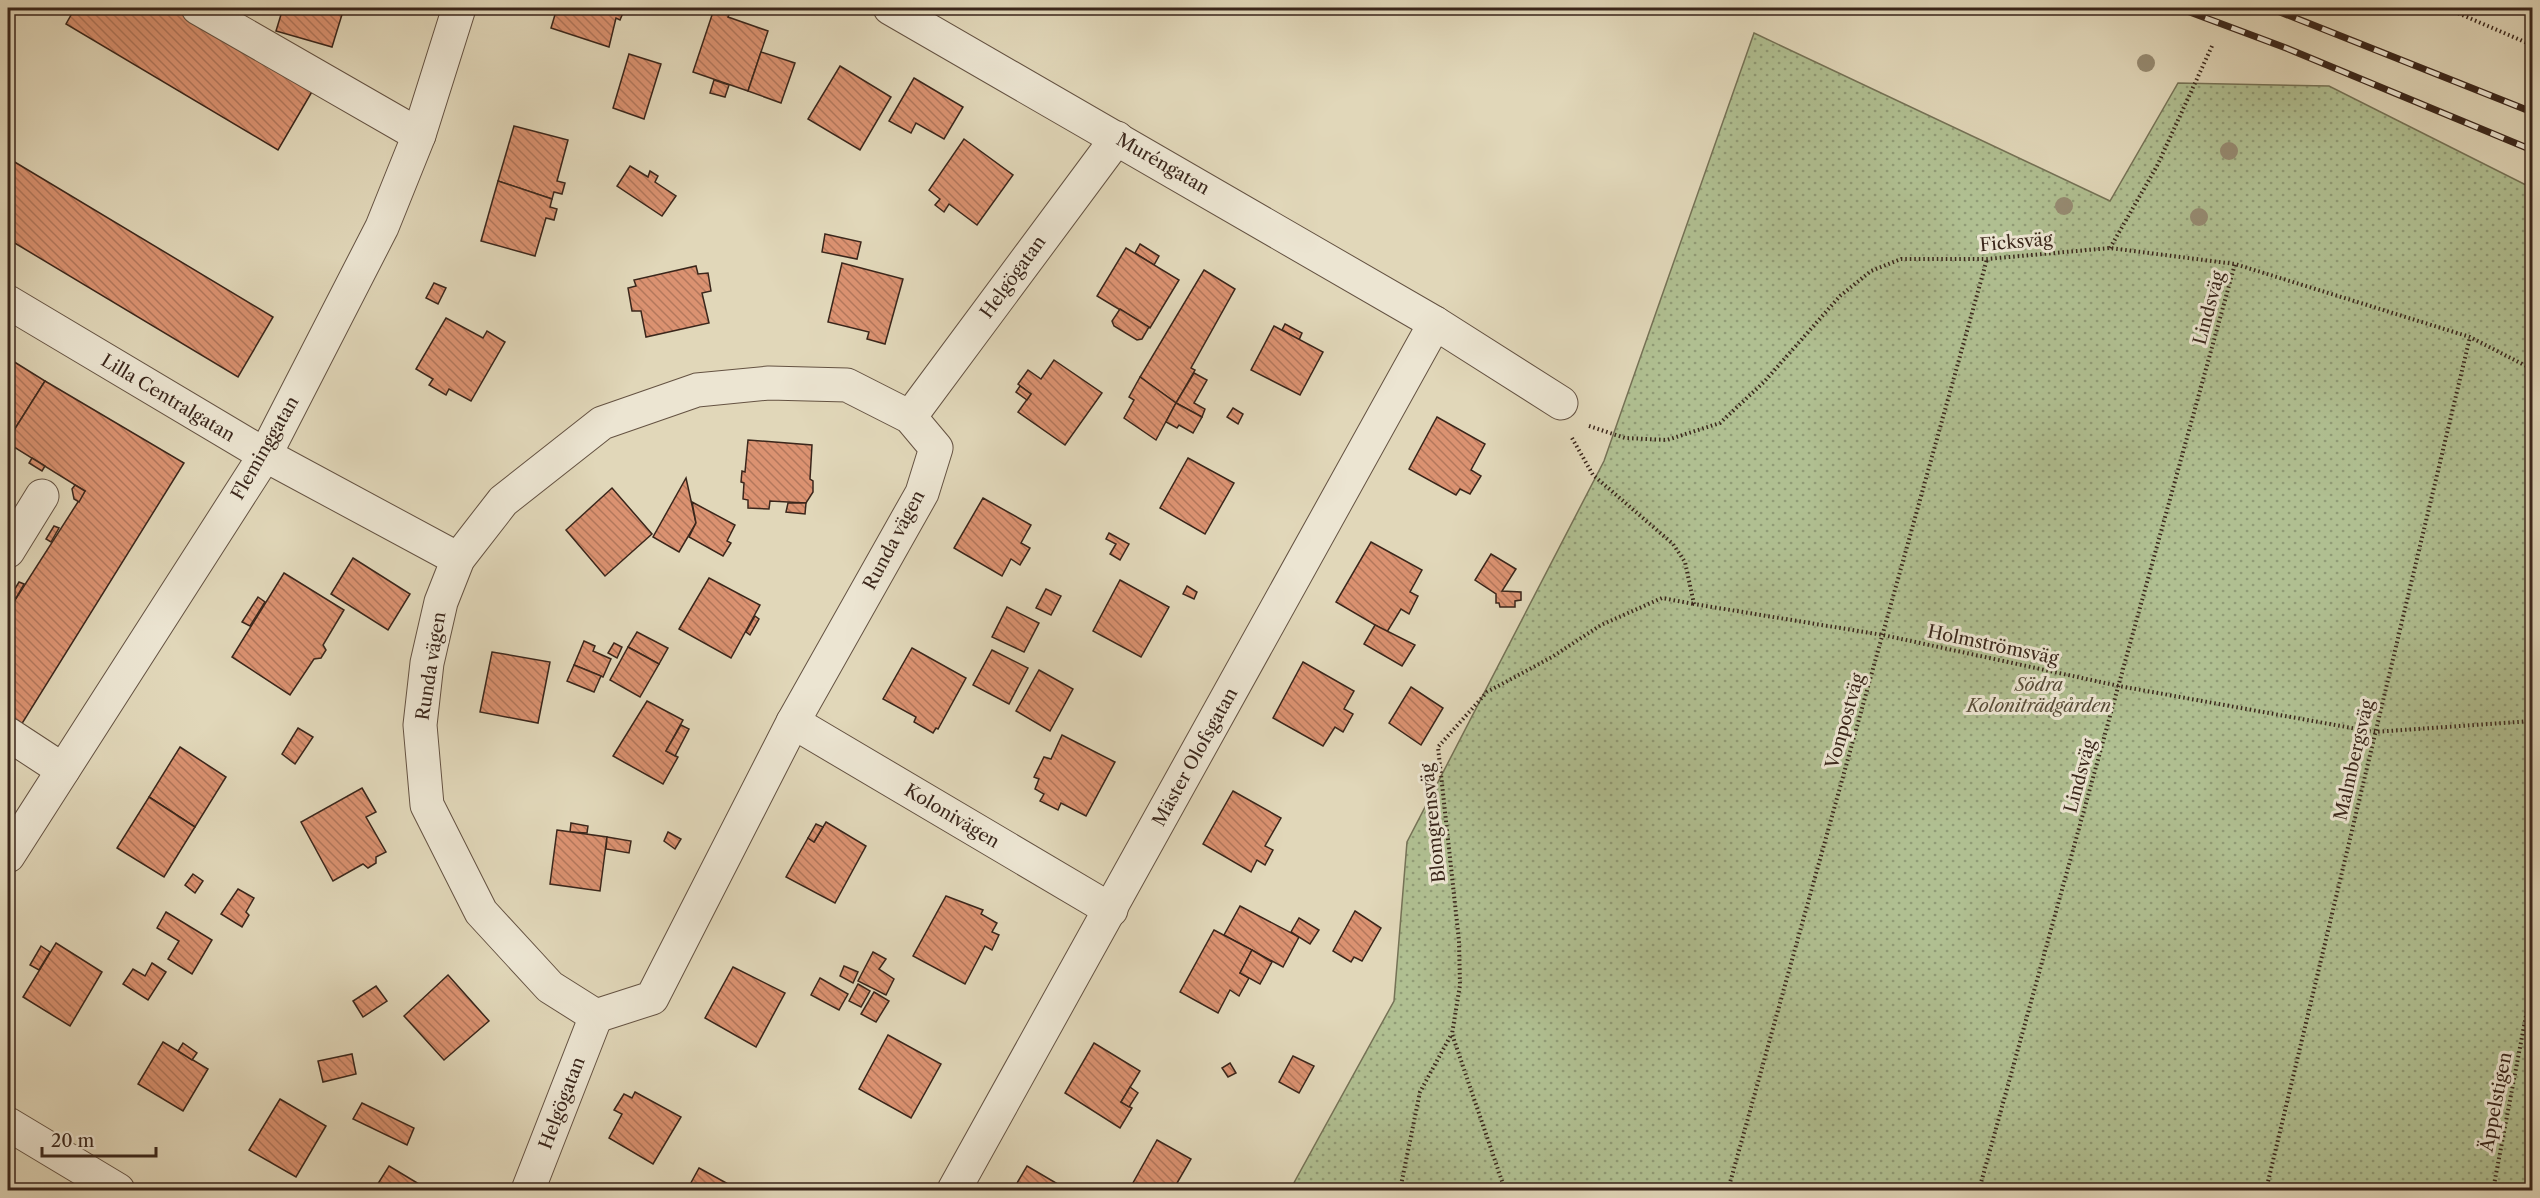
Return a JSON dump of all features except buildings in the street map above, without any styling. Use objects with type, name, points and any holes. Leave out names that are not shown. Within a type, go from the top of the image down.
[{"type":"street","points":[[198,8],[419,135]]},
{"type":"street","name":"Fleminggatan","points":[[8,856],[265,455],[382,227],[419,135],[459,8]]},
{"type":"street","name":"Muréngatan","points":[[890,8],[1435,323],[1561,403]]},
{"type":"street","name":"Helgögatan","points":[[910,417],[1117,138]]},
{"type":"street","name":"Lilla Centralgatan","points":[[8,302],[265,455],[458,559]]},
{"type":"street","name":"Mäster Olofsgatan","points":[[954,1191],[1435,323]]},
{"type":"street","name":"Runda vägen","points":[[769,383],[847,385],[910,417],[936,447],[922,493],[793,722],[652,998],[596,1016],[550,987],[481,912],[427,805],[420,725],[427,663],[441,602],[458,559],[503,501],[602,423],[697,390],[769,383]]},
{"type":"street","points":[[8,551],[42,496]]},
{"type":"street","name":"Kolonivägen","points":[[793,722],[1111,910]]},
{"type":"street","points":[[8,734],[63,770]]},
{"type":"street","name":"Helgögatan","points":[[528,1191],[596,1016]]},
{"type":"street","points":[[8,1124],[118,1191]]},
{"type":"path","points":[[2446,8],[2532,45]]},
{"type":"path","points":[[2109,248],[2157,166],[2212,46]]},
{"type":"path","name":"Ficksväg","points":[[1561,403],[1584,424],[1625,438],[1666,440],[1720,423],[1764,382],[1840,296],[1871,271],[1901,259],[1987,259],[2109,248],[2235,264],[2470,337],[2532,369]]},
{"type":"path","name":"Vonpostväg","points":[[1728,1191],[1987,259]]},
{"type":"path","name":"Lindsväg","points":[[1979,1191],[2235,264]]},
{"type":"path","name":"Malmbergsväg","points":[[2266,1191],[2470,337]]},
{"type":"path","points":[[1561,403],[1573,440],[1593,475],[1673,544],[1685,562],[1694,604]]},
{"type":"path","name":"Blomgrensväg","points":[[1505,1191],[1452,1034],[1460,985],[1459,941],[1438,747],[1487,692],[1601,626],[1662,598],[1694,604]]},
{"type":"path","name":"Holmströmsväg","points":[[1694,604],[1883,635],[2119,686],[2374,732],[2532,721]]},
{"type":"path","name":"Äppelstigen","points":[[2493,1191],[2532,984]]},
{"type":"path","points":[[1400,1191],[1420,1092],[1452,1034]]},
{"type":"green space","name":"Södra Koloniträdgården","points":[[1754,33],[2110,201],[2178,83],[2329,86],[2532,188],[2532,1190],[1290,1190],[1394,1001],[1407,842],[1604,461]]},
{"type":"railway","points":[[2179,8],[2286,48],[2532,150]]},
{"type":"railway","points":[[2270,8],[2532,112]]}]
